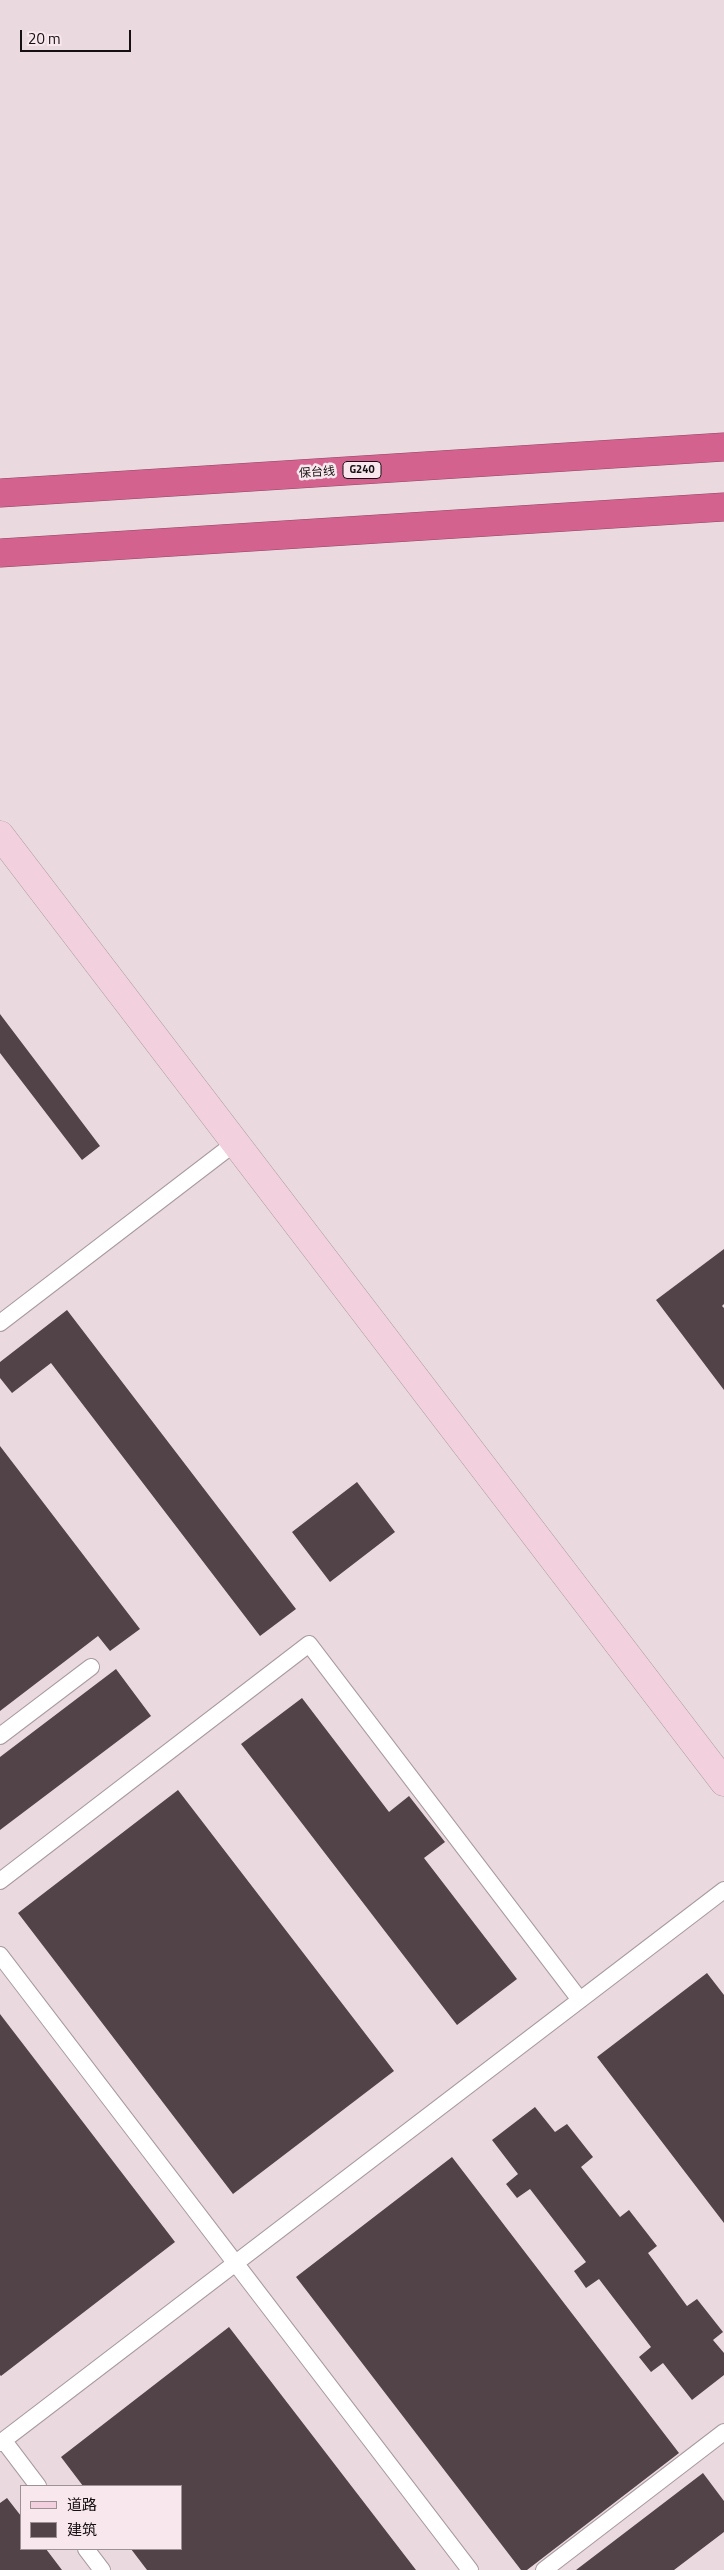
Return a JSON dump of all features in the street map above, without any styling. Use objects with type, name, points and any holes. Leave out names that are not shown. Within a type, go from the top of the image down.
[{"type":"highway","name":"保台线","points":[[0,493],[724,447]]},
{"type":"highway","points":[[0,553],[724,507]]},
{"type":"street","points":[[0,836],[724,1782]]},
{"type":"lane","points":[[0,1323],[235,1143]]},
{"type":"lane","points":[[0,1881],[309,1644],[580,2000]]},
{"type":"lane","points":[[0,1736],[91,1666]]},
{"type":"lane","points":[[37,2485],[2,2442],[724,1890]]},
{"type":"lane","points":[[0,1955],[470,2570]]},
{"type":"lane","points":[[544,2570],[724,2432]]},
{"type":"lane","points":[[87,2550],[102,2570]]},
{"type":"building","points":[[0,1014],[100,1146],[82,1160],[0,1053]]},
{"type":"building","points":[[724,1249],[724,1304],[722,1306],[724,1308],[724,1390],[656,1300]]},
{"type":"building","points":[[67,1310],[296,1609],[260,1636],[51,1363],[12,1393],[0,1378],[0,1362]]},
{"type":"building","points":[[0,1446],[140,1629],[110,1651],[98,1636],[0,1711]]},
{"type":"building","points":[[357,1482],[395,1532],[330,1582],[292,1532]]},
{"type":"building","points":[[116,1669],[151,1716],[0,1830],[0,1757]]},
{"type":"building","points":[[302,1698],[389,1812],[409,1796],[445,1842],[424,1858],[517,1979],[457,2025],[241,1744]]},
{"type":"building","points":[[178,1790],[394,2071],[233,2194],[18,1913]]},
{"type":"building","points":[[707,1973],[724,1995],[724,2223],[597,2057]]},
{"type":"building","points":[[0,2014],[175,2242],[1,2376],[0,2375]]},
{"type":"building","points":[[535,2107],[555,2132],[567,2124],[593,2157],[581,2167],[620,2217],[629,2210],[657,2246],[648,2253],[687,2306],[697,2299],[723,2332],[713,2340],[724,2353],[724,2375],[692,2400],[663,2363],[651,2372],[639,2357],[651,2347],[599,2279],[586,2288],[574,2271],[586,2262],[530,2189],[517,2198],[506,2184],[518,2174],[492,2140]]},
{"type":"building","points":[[452,2157],[679,2453],[527,2570],[521,2570],[296,2277]]},
{"type":"building","points":[[229,2327],[416,2570],[147,2570],[132,2550],[182,2550],[182,2485],[82,2485],[61,2457]]},
{"type":"building","points":[[703,2473],[724,2501],[724,2532],[674,2570],[576,2570]]},
{"type":"building","points":[[7,2498],[20,2515],[20,2550],[47,2550],[62,2570],[0,2570],[0,2503]]}]
